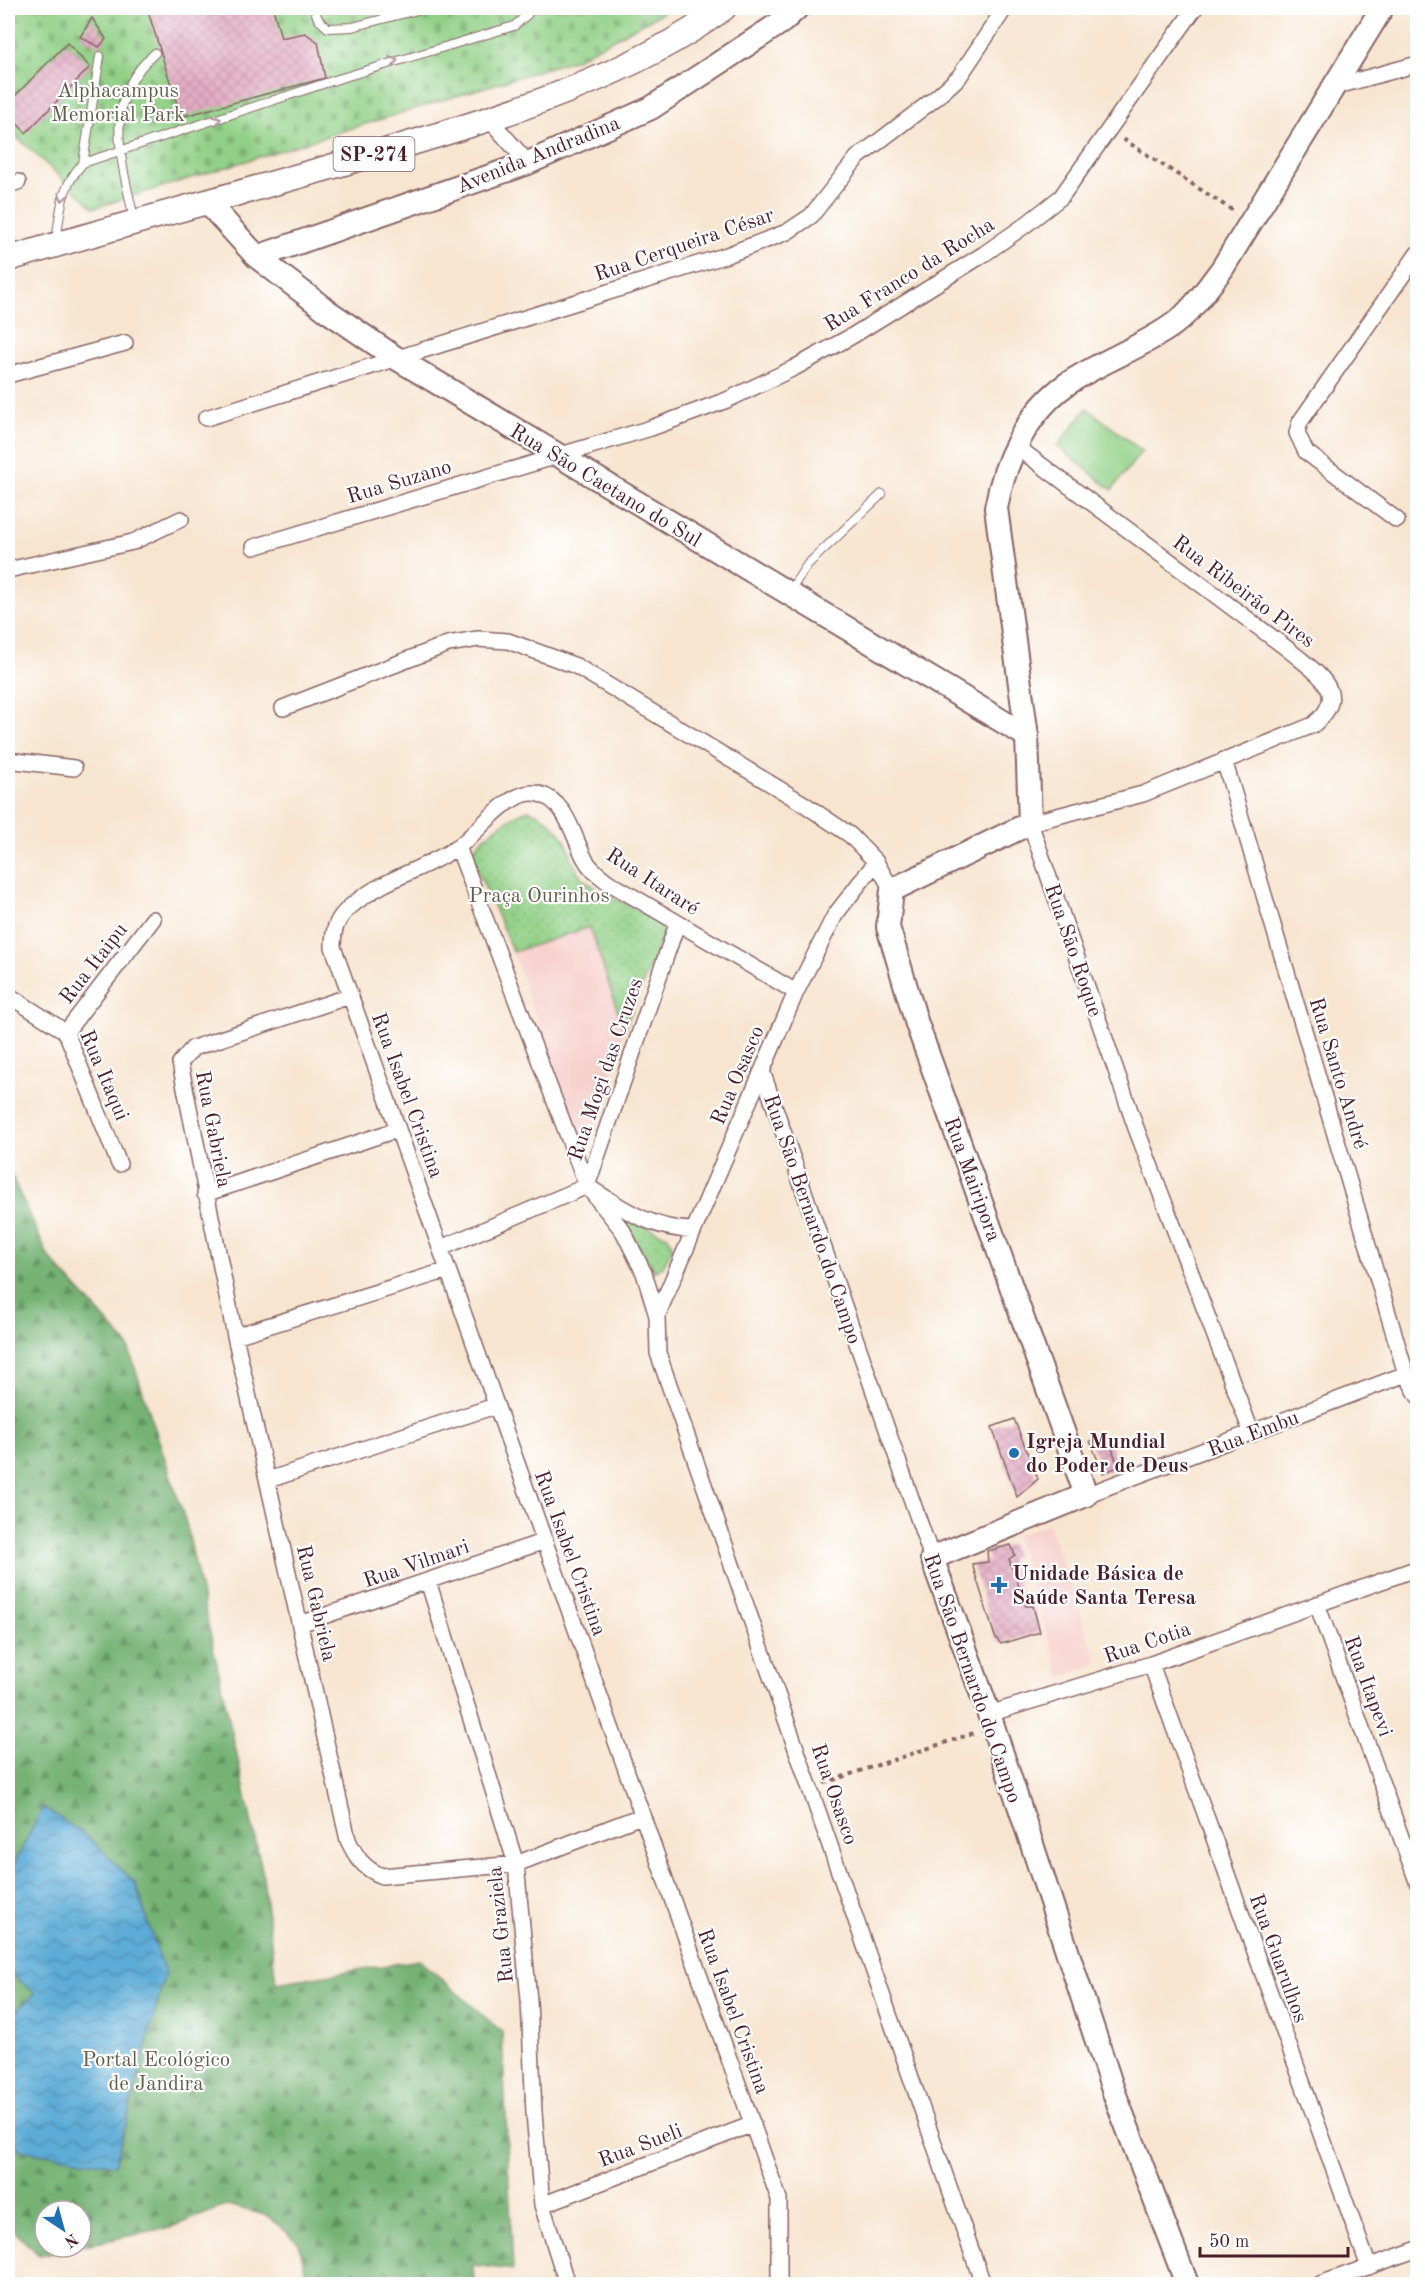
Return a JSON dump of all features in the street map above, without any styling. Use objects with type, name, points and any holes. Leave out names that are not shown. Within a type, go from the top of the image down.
[{"type":"main road","name":"SP-274","points":[[8,259],[55,244],[208,204],[490,120],[648,55],[724,8]]},
{"type":"street","name":"Avenida Andradina","points":[[257,257],[528,163],[651,108],[783,21],[797,8]]},
{"type":"street","name":"Rua Cerqueira César","points":[[206,418],[727,255],[794,228],[811,216],[857,158],[937,97],[959,77],[1005,8]]},
{"type":"street","name":"Rua Franco da Rocha","points":[[556,456],[651,428],[727,400],[794,368],[852,336],[1024,226],[1061,197],[1195,8]]},
{"type":"street","name":"Rua São Roque","points":[[1252,1434],[1136,1128],[1030,823],[1028,736],[996,508],[1002,477],[1034,416],[1066,385],[1143,344],[1177,322],[1222,268],[1330,88],[1382,8]]},
{"type":"street","points":[[1330,88],[1418,64]]},
{"type":"street","points":[[490,120],[528,163]]},
{"type":"street","name":"Rua São Caetano do Sul","points":[[208,204],[257,257],[326,310],[396,358],[556,456],[1028,736]]},
{"type":"street","points":[[1397,520],[1306,452],[1297,433],[1300,423],[1418,253]]},
{"type":"street","points":[[8,375],[125,343]]},
{"type":"street","name":"Rua Ribeirão Pires","points":[[1017,447],[1289,650],[1329,688],[1332,697],[1331,706],[1313,725],[1143,794],[1030,823]]},
{"type":"street","name":"Rua Suzano","points":[[254,547],[556,456]]},
{"type":"street","points":[[8,570],[133,542],[181,519]]},
{"type":"street","points":[[283,708],[448,644],[478,639],[508,641],[576,666],[804,804],[850,835],[876,862],[892,890],[1030,823]]},
{"type":"street","points":[[8,760],[74,768]]},
{"type":"street","name":"Rua Santo André","points":[[1224,760],[1406,1374],[1418,1396]]},
{"type":"street","name":"Rua Itararé","points":[[458,847],[507,803],[526,794],[539,793],[554,801],[564,814],[585,860],[608,882],[796,992]]},
{"type":"street","name":"Rua Osasco","points":[[458,847],[587,1186],[623,1231],[644,1273],[657,1316],[658,1353],[983,2284]]},
{"type":"street","name":"Rua Isabel Cristina","points":[[458,847],[382,884],[349,908],[333,927],[333,947],[396,1130],[441,1248],[495,1406],[779,2199],[779,2284]]},
{"type":"street","name":"Rua Osasco","points":[[657,1316],[796,992],[835,915],[876,862]]},
{"type":"street","name":"Rua Mairipora","points":[[892,890],[888,927],[917,1024],[1086,1495]]},
{"type":"street","name":"Rua Itaipu","points":[[66,1032],[153,920]]},
{"type":"street","name":"Rua Mogi das Cruzes","points":[[677,924],[587,1186],[655,1225],[673,1230],[693,1230]]},
{"type":"street","name":"Rua Itaqui","points":[[8,995],[66,1032],[119,1164]]},
{"type":"street","name":"Rua Gabriela","points":[[350,996],[193,1048],[180,1062],[235,1336],[348,1840],[356,1857],[367,1869],[382,1876],[516,1864],[641,1816]]},
{"type":"street","name":"Rua São Bernardo do Campo","points":[[762,1071],[990,1721],[1113,2090],[1187,2284]]},
{"type":"street","points":[[205,1194],[396,1130]]},
{"type":"street","points":[[441,1248],[587,1186]]},
{"type":"street","points":[[235,1336],[448,1270]]},
{"type":"street","name":"Rua Embu","points":[[932,1558],[1086,1495],[1406,1374]]},
{"type":"street","points":[[268,1480],[495,1406]]},
{"type":"street","name":"Rua Vilmari","points":[[300,1624],[545,1541]]},
{"type":"street","name":"Rua Cotia","points":[[990,1721],[1418,1568]]},
{"type":"street","name":"Rua Graziela","points":[[428,1581],[516,1864],[529,2000],[534,2113],[542,2205],[567,2284]]},
{"type":"street","name":"Rua Itapevi","points":[[1317,1604],[1418,1884]]},
{"type":"street","name":"Rua Guarulhos","points":[[1151,1664],[1368,2267]]},
{"type":"street","name":"Rua Sueli","points":[[542,2205],[753,2124]]},
{"type":"street","points":[[1320,2284],[1418,2249]]},
{"type":"lane","points":[[314,8],[318,20],[328,28],[352,27],[425,8]]},
{"type":"lane","points":[[55,244],[64,190],[71,177],[83,164],[338,79],[514,26],[531,8]]},
{"type":"lane","points":[[135,224],[118,123],[124,92],[139,67],[155,52]]},
{"type":"lane","points":[[83,164],[100,56]]},
{"type":"lane","points":[[787,594],[807,565],[882,494]]},
{"type":"path","points":[[1110,131],[1251,222]]},
{"type":"path","points":[[811,1788],[990,1721]]},
{"type":"shaded area","points":[[590,926],[624,1030],[593,1136],[584,1143],[579,1139],[513,952]]},
{"type":"shaded area","points":[[1048,1524],[1098,1663],[1061,1677],[1015,1536]]},
{"type":"green space","name":"Alphacampus Memorial Park","points":[[8,8],[671,8],[576,59],[94,208],[8,129]]},
{"type":"green space","points":[[1087,408],[1142,451],[1112,490],[1057,446]]},
{"type":"green space","name":"Praça Ourinhos","points":[[528,810],[546,819],[565,840],[581,876],[605,893],[653,918],[662,926],[663,934],[624,1030],[590,927],[513,952],[471,855],[487,835],[513,817]]},
{"type":"green space","name":"Portal Ecológico de Jandira","points":[[8,1168],[48,1256],[127,1344],[186,1523],[262,1870],[276,1983],[420,1960],[502,2032],[513,2270],[473,2265],[474,2284],[308,2284],[299,2243],[268,2216],[228,2205],[171,2227],[93,2243],[93,2199],[33,2199],[33,2249],[8,2225]]},
{"type":"green space","points":[[629,1220],[668,1236],[673,1247],[662,1268],[655,1271],[624,1225]]},
{"type":"water","points":[[43,1807],[87,1836],[135,1883],[165,1973],[115,2165],[20,2150],[8,2135],[8,2019],[35,1993],[9,1972],[11,1942],[8,1939],[8,1876]]},
{"type":"building","points":[[147,8],[273,8],[281,38],[305,33],[318,42],[325,78],[181,117]]},
{"type":"building","points":[[92,18],[106,39],[99,47],[80,37]]},
{"type":"building","points":[[67,43],[90,67],[26,133],[8,114],[8,103]]},
{"type":"building","name":"Igreja Mundial do Poder de Deus","points":[[1014,1419],[1038,1479],[1017,1497],[992,1427]]},
{"type":"building","points":[[1108,1435],[1118,1467],[1103,1473],[1090,1441]]},
{"type":"building","name":"Unidade Básica de Saúde Santa Teresa","points":[[1011,1545],[1015,1555],[1009,1559],[1026,1606],[1033,1606],[1040,1632],[1001,1644],[995,1637],[972,1564],[988,1562],[987,1551]]},
{"type":"place","name":"Igreja Mundial do Poder de Deus","points":[[1014,1453]]},
{"type":"place","name":"Unidade Básica de Saúde Santa Teresa","points":[[999,1585]]}]
